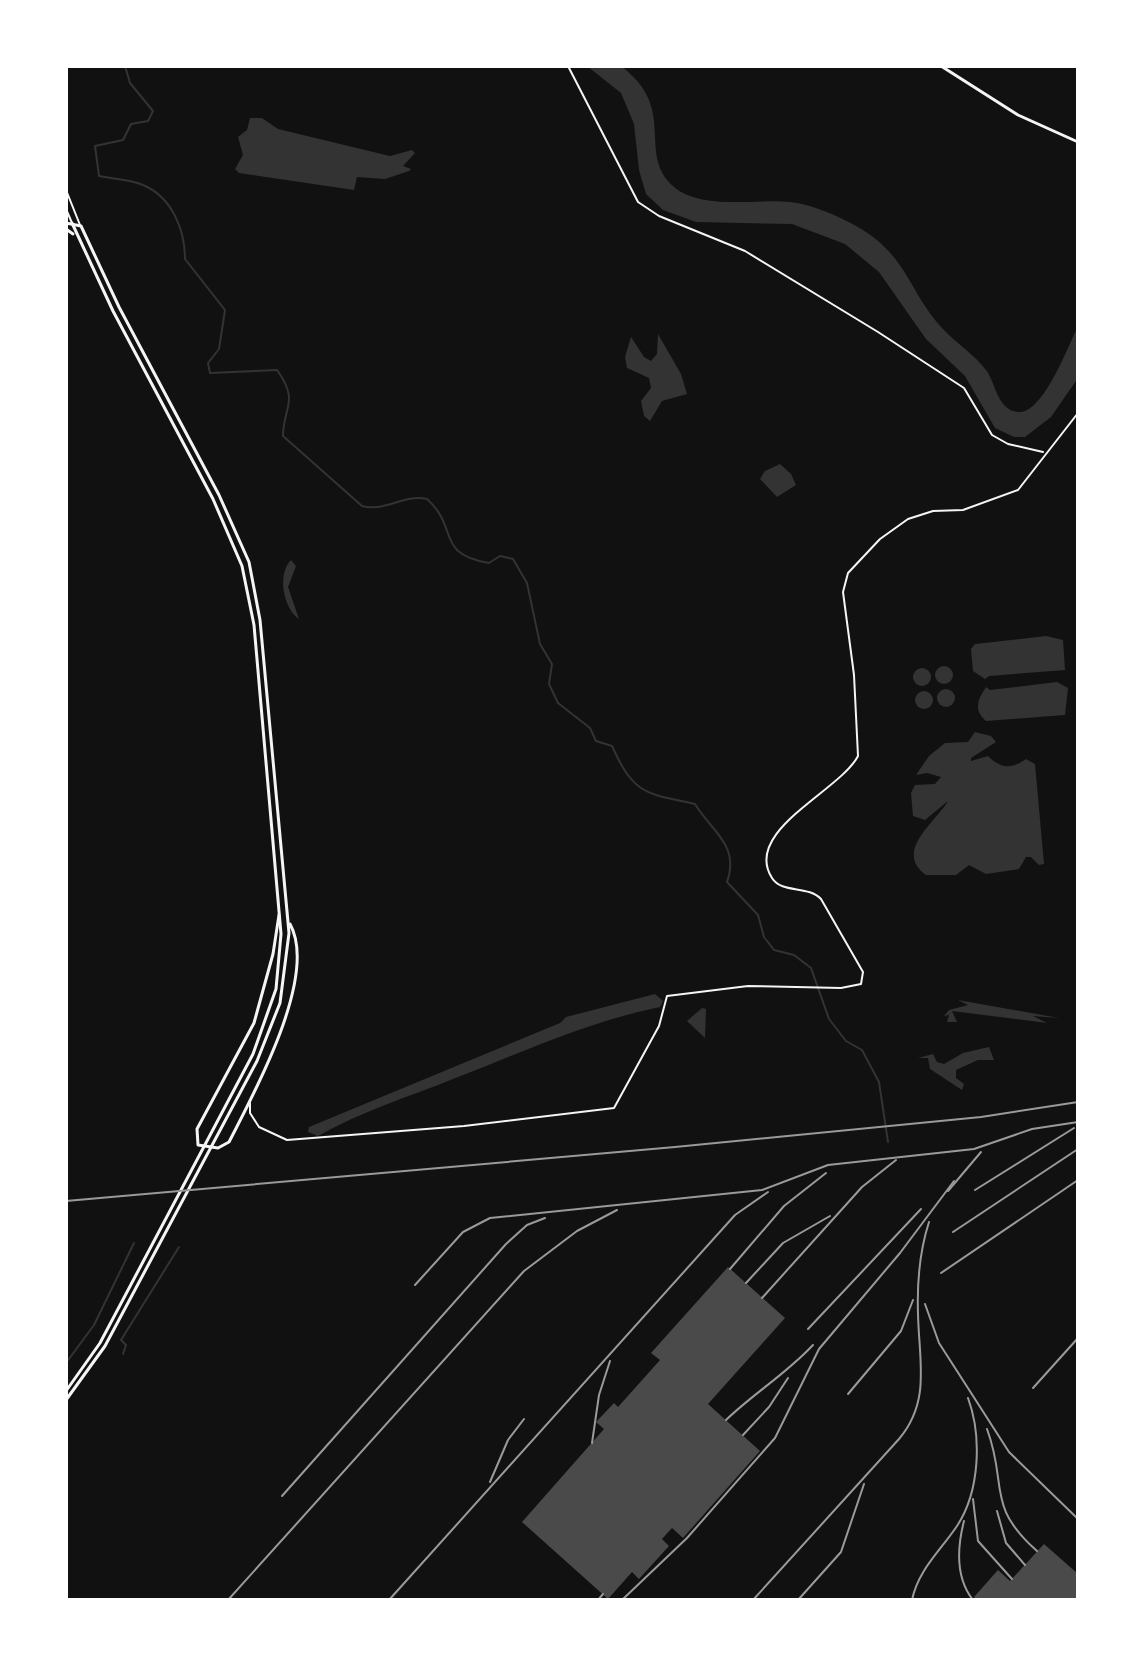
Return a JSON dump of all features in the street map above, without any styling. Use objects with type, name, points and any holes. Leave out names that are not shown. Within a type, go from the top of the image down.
[{"type":"street","points":[[568,66],[638,202],[659,216],[745,251],[878,332],[964,388],[992,435],[1008,444],[1037,448],[1044,453]]},
{"type":"street","points":[[941,66],[1018,115],[1078,142]]},
{"type":"street","points":[[66,190],[119,307],[219,495],[249,562],[260,620],[289,920],[287,970],[280,1003],[257,1061],[94,1365],[66,1400]]},
{"type":"street","points":[[66,209],[76,236],[213,499],[242,566],[254,625],[280,910],[281,955],[271,1009],[253,1054],[100,1343],[66,1391]]},
{"type":"street","points":[[76,236],[66,226],[72,223],[81,226]]},
{"type":"street","points":[[240,1122],[253,1121],[275,1137],[318,1141],[614,1108],[659,1026],[667,996],[748,986],[858,987],[864,981],[863,972],[821,899],[814,892],[782,886],[773,880],[765,857],[773,837],[858,756],[854,675],[843,592],[846,577],[880,539],[908,519],[933,511],[963,510],[1018,490],[1078,413]]},
{"type":"street","points":[[280,910],[273,954],[254,1023],[197,1129],[196,1143],[218,1148],[226,1146],[279,1038],[290,1005],[295,959],[294,930],[289,920]]},
{"type":"street","points":[[250,1100],[253,1121]]},
{"type":"shaded area","points":[[587,66],[621,66],[637,81],[652,111],[660,167],[667,180],[678,190],[692,197],[725,202],[775,201],[807,205],[842,219],[875,238],[898,262],[942,328],[986,370],[1001,401],[1011,410],[1027,410],[1046,391],[1078,326],[1078,378],[1051,417],[1025,437],[1014,437],[995,428],[965,376],[926,339],[879,272],[845,244],[792,224],[696,222],[663,210],[646,194],[639,170],[634,124],[621,93]]},
{"type":"shaded area","points":[[250,118],[262,118],[278,129],[390,156],[412,150],[415,153],[403,166],[411,169],[385,179],[357,177],[354,190],[239,173],[235,169],[243,155],[238,137],[247,130]]},
{"type":"shaded area","points":[[658,334],[681,374],[687,394],[662,401],[650,421],[644,416],[641,401],[651,388],[649,378],[627,368],[625,357],[631,337],[644,357],[651,361],[657,354]]},
{"type":"shaded area","points":[[780,464],[791,474],[796,485],[777,497],[760,479],[765,471]]},
{"type":"shaded area","points":[[291,560],[296,566],[288,587],[299,619],[289,607],[284,591],[284,574]]},
{"type":"shaded area","points":[[1046,636],[1063,640],[1065,670],[989,676],[985,679],[973,671],[971,649],[975,644]]},
{"type":"shaded area","points":[[944,666],[953,675],[944,684],[935,675]]},
{"type":"shaded area","points":[[922,668],[931,677],[922,686],[913,677]]},
{"type":"shaded area","points":[[1057,682],[1068,688],[1065,715],[986,721],[979,712],[979,699],[986,687],[990,690]]},
{"type":"shaded area","points":[[946,689],[955,698],[946,707],[937,698]]},
{"type":"shaded area","points":[[924,691],[933,700],[924,709],[915,700]]},
{"type":"shaded area","points":[[975,732],[991,736],[996,742],[971,761],[988,756],[1006,766],[1026,759],[1035,764],[1044,864],[1039,865],[1031,857],[1026,857],[1019,869],[986,874],[969,865],[956,875],[926,875],[917,866],[915,847],[948,801],[925,820],[913,816],[911,793],[915,785],[935,784],[941,777],[927,773],[916,775],[929,756],[945,743],[968,742]]},
{"type":"shaded area","points":[[655,994],[663,1001],[660,1007],[555,1038],[367,1112],[318,1136],[308,1132],[309,1127],[560,1023],[566,1017]]},
{"type":"shaded area","points":[[958,1000],[1059,1018],[1033,1016],[1047,1023],[952,1011],[957,1022],[947,1022],[949,1015],[944,1016],[949,1010],[968,1005]]},
{"type":"shaded area","points":[[702,1008],[706,1009],[705,1038],[687,1021]]},
{"type":"shaded area","points":[[989,1047],[994,1060],[978,1060],[956,1070],[956,1078],[964,1084],[962,1090],[930,1069],[928,1058],[918,1058],[933,1054],[937,1062],[944,1064],[963,1053]]},
{"type":"building","points":[[728,1267],[785,1318],[708,1404],[760,1451],[683,1538],[672,1528],[662,1539],[669,1546],[639,1579],[632,1572],[608,1599],[522,1522],[604,1429],[596,1422],[614,1403],[618,1407],[660,1360],[651,1353]]},
{"type":"building","points":[[1044,1544],[1078,1574],[1078,1600],[977,1600],[974,1597],[998,1570],[1010,1581]]},
{"type":"waterway","points":[[125,66],[130,83],[153,111],[148,121],[131,124],[123,140],[95,146],[99,176],[127,180],[153,190],[175,216],[183,237],[185,259],[225,310],[219,349],[208,363],[210,373],[277,370],[289,397],[283,436],[362,506],[379,507],[410,499],[427,499],[437,510],[454,546],[461,553],[489,563],[500,556],[513,559],[527,583],[540,644],[552,664],[549,684],[558,703],[590,728],[596,741],[612,746],[635,783],[653,794],[695,804],[716,831],[730,858],[727,882],[758,915],[764,937],[774,950],[794,955],[811,968],[829,1019],[846,1041],[862,1050],[879,1082],[888,1142]]},
{"type":"waterway","points":[[66,1363],[94,1325],[134,1243]]},
{"type":"waterway","points":[[123,1354],[126,1345],[121,1340],[179,1247]]},
{"type":"railway","points":[[66,1201],[675,1147],[981,1117],[1078,1102]]},
{"type":"railway","points":[[415,1285],[463,1232],[490,1218],[762,1190],[828,1165],[974,1149],[1032,1129],[1078,1122]]},
{"type":"railway","points":[[975,1190],[1074,1128]]},
{"type":"railway","points":[[953,1232],[1078,1149]]},
{"type":"railway","points":[[948,1191],[981,1152]]},
{"type":"railway","points":[[762,1298],[862,1187],[896,1160]]},
{"type":"railway","points":[[730,1269],[784,1206],[826,1173]]},
{"type":"railway","points":[[941,1273],[1078,1180]]},
{"type":"railway","points":[[622,1600],[687,1538],[775,1438],[819,1349],[900,1253],[954,1181]]},
{"type":"railway","points":[[389,1600],[735,1215],[768,1192]]},
{"type":"railway","points":[[808,1329],[921,1209]]},
{"type":"railway","points":[[228,1600],[524,1271],[577,1231],[617,1210]]},
{"type":"railway","points":[[746,1283],[783,1243],[830,1216]]},
{"type":"railway","points":[[282,1496],[506,1244],[527,1225],[545,1218]]},
{"type":"railway","points":[[753,1600],[899,1439],[916,1410],[921,1380],[918,1291],[921,1256],[929,1222]]},
{"type":"railway","points":[[848,1394],[901,1331],[913,1300]]},
{"type":"railway","points":[[925,1304],[939,1343],[1009,1452],[1078,1519]]},
{"type":"railway","points":[[1033,1388],[1078,1338]]},
{"type":"railway","points":[[726,1420],[813,1345]]},
{"type":"railway","points":[[592,1443],[599,1395],[610,1361]]},
{"type":"railway","points":[[743,1435],[769,1407],[788,1378]]},
{"type":"railway","points":[[912,1600],[919,1579],[957,1526],[970,1497],[977,1446],[968,1398]]},
{"type":"railway","points":[[490,1482],[508,1440],[524,1419]]},
{"type":"railway","points":[[987,1429],[1004,1507],[1021,1535],[1037,1551]]},
{"type":"railway","points":[[798,1600],[841,1552],[864,1484]]},
{"type":"railway","points":[[973,1499],[978,1541],[1012,1579]]},
{"type":"railway","points":[[997,1511],[1006,1543],[1025,1565]]},
{"type":"railway","points":[[964,1521],[960,1572],[973,1600]]},
{"type":"railway","points":[[598,1600],[603,1594]]}]
